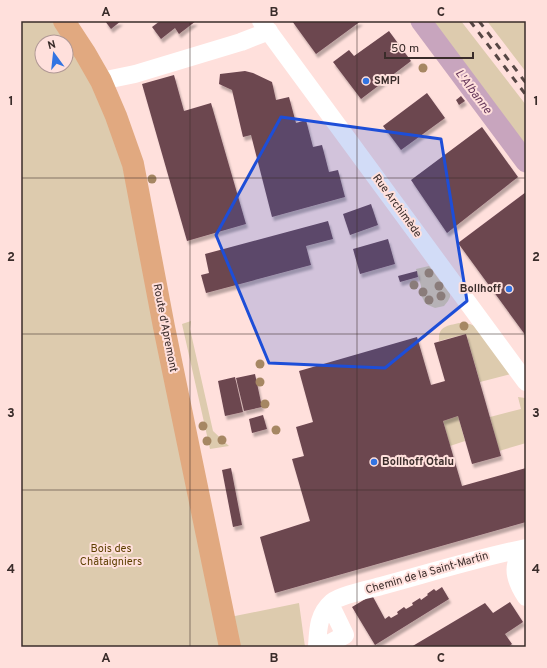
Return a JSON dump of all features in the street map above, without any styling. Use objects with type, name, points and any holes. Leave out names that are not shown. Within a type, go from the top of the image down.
[{"type":"main road","name":"Route d'Apremont","points":[[64,21],[101,81],[116,116],[133,164],[164,327],[230,647]]},
{"type":"street","name":"Rue Archimède","points":[[101,81],[135,74],[241,42],[265,26],[526,382]]},
{"type":"street","name":"Chemin de la Saint-Martin","points":[[330,604],[342,597],[499,553],[526,548]]},
{"type":"street","points":[[526,551],[516,562],[516,575],[526,597]]},
{"type":"street","points":[[318,647],[318,631],[322,612],[330,604],[345,635],[323,647]]},
{"type":"highlighted area","points":[[281,117],[441,139],[467,301],[385,368],[269,363],[216,235]]},
{"type":"green space","name":"Bois des Châtaigniers","points":[[21,21],[76,21],[101,61],[222,647],[21,647]]},
{"type":"green space","points":[[410,21],[461,21],[526,105],[526,174]]},
{"type":"green space","points":[[487,21],[526,21],[526,72]]},
{"type":"green space","points":[[429,266],[450,294],[448,301],[444,306],[435,308],[428,305],[425,303],[421,295],[421,286],[416,269]]},
{"type":"green space","points":[[191,321],[190,329],[213,431],[229,446],[210,449],[182,324]]},
{"type":"green space","points":[[459,323],[470,324],[477,327],[511,374],[480,382],[466,334],[439,341],[440,332],[444,328]]},
{"type":"green space","points":[[518,397],[526,399],[526,443],[499,451],[490,417],[521,409]]},
{"type":"green space","points":[[458,416],[465,441],[450,446],[443,421]]},
{"type":"green space","points":[[299,603],[305,647],[237,647],[230,617]]},
{"type":"building","points":[[105,21],[121,21],[111,29]]},
{"type":"building","points":[[160,21],[196,21],[179,34],[175,28],[161,39],[152,27]]},
{"type":"building","points":[[292,21],[361,21],[316,54]]},
{"type":"building","name":"SMPI","points":[[389,31],[411,61],[361,99],[333,62],[349,50],[354,56]]},
{"type":"building","points":[[245,71],[272,82],[276,100],[289,97],[296,123],[306,120],[313,147],[322,145],[329,172],[338,170],[345,197],[272,217],[251,135],[243,137],[232,90],[219,84],[220,74]]},
{"type":"building","points":[[174,75],[184,111],[211,103],[246,224],[187,241],[142,84]]},
{"type":"building","points":[[427,93],[445,118],[401,150],[383,126]]},
{"type":"building","points":[[461,96],[465,101],[459,105],[456,100]]},
{"type":"building","points":[[482,127],[518,177],[447,233],[411,180]]},
{"type":"building","name":"Bollhoff","points":[[526,192],[526,336],[458,243]]},
{"type":"building","points":[[371,204],[378,225],[350,235],[343,214]]},
{"type":"building","points":[[328,221],[333,239],[306,246],[311,265],[206,293],[201,275],[209,273],[205,254]]},
{"type":"building","points":[[388,239],[395,264],[360,274],[353,249]]},
{"type":"building","points":[[417,271],[418,277],[400,282],[398,276]]},
{"type":"building","name":"Bollhoff Otalu","points":[[466,334],[501,456],[472,464],[458,416],[443,421],[462,486],[526,468],[526,522],[275,593],[260,537],[310,521],[292,459],[304,456],[296,427],[313,422],[299,371],[417,337],[431,385],[445,381],[434,343]]},
{"type":"building","points":[[255,374],[262,407],[244,411],[236,378]]},
{"type":"building","points":[[235,377],[243,412],[225,416],[218,381]]},
{"type":"building","points":[[263,415],[267,429],[252,433],[249,419]]},
{"type":"building","points":[[231,468],[242,525],[233,527],[222,470]]},
{"type":"building","points":[[442,587],[449,599],[375,645],[352,607],[372,595],[385,619],[389,616],[391,618],[398,614],[397,612],[404,607],[406,609],[413,605],[412,603],[420,598],[421,600],[428,595],[427,594],[434,589],[436,591]]},
{"type":"building","points":[[510,602],[523,622],[505,634],[512,644],[508,647],[411,647],[485,603],[493,613]]},
{"type":"waterway","name":"L'Albanne","points":[[421,21],[526,162]]},
{"type":"railway","points":[[470,21],[526,95]]},
{"type":"railway","points":[[479,21],[526,83]]},
{"type":"place","name":"SMPI","points":[[366,81]]},
{"type":"place","name":"Bollhoff","points":[[509,289]]},
{"type":"place","name":"Bollhoff Otalu","points":[[374,462]]}]
